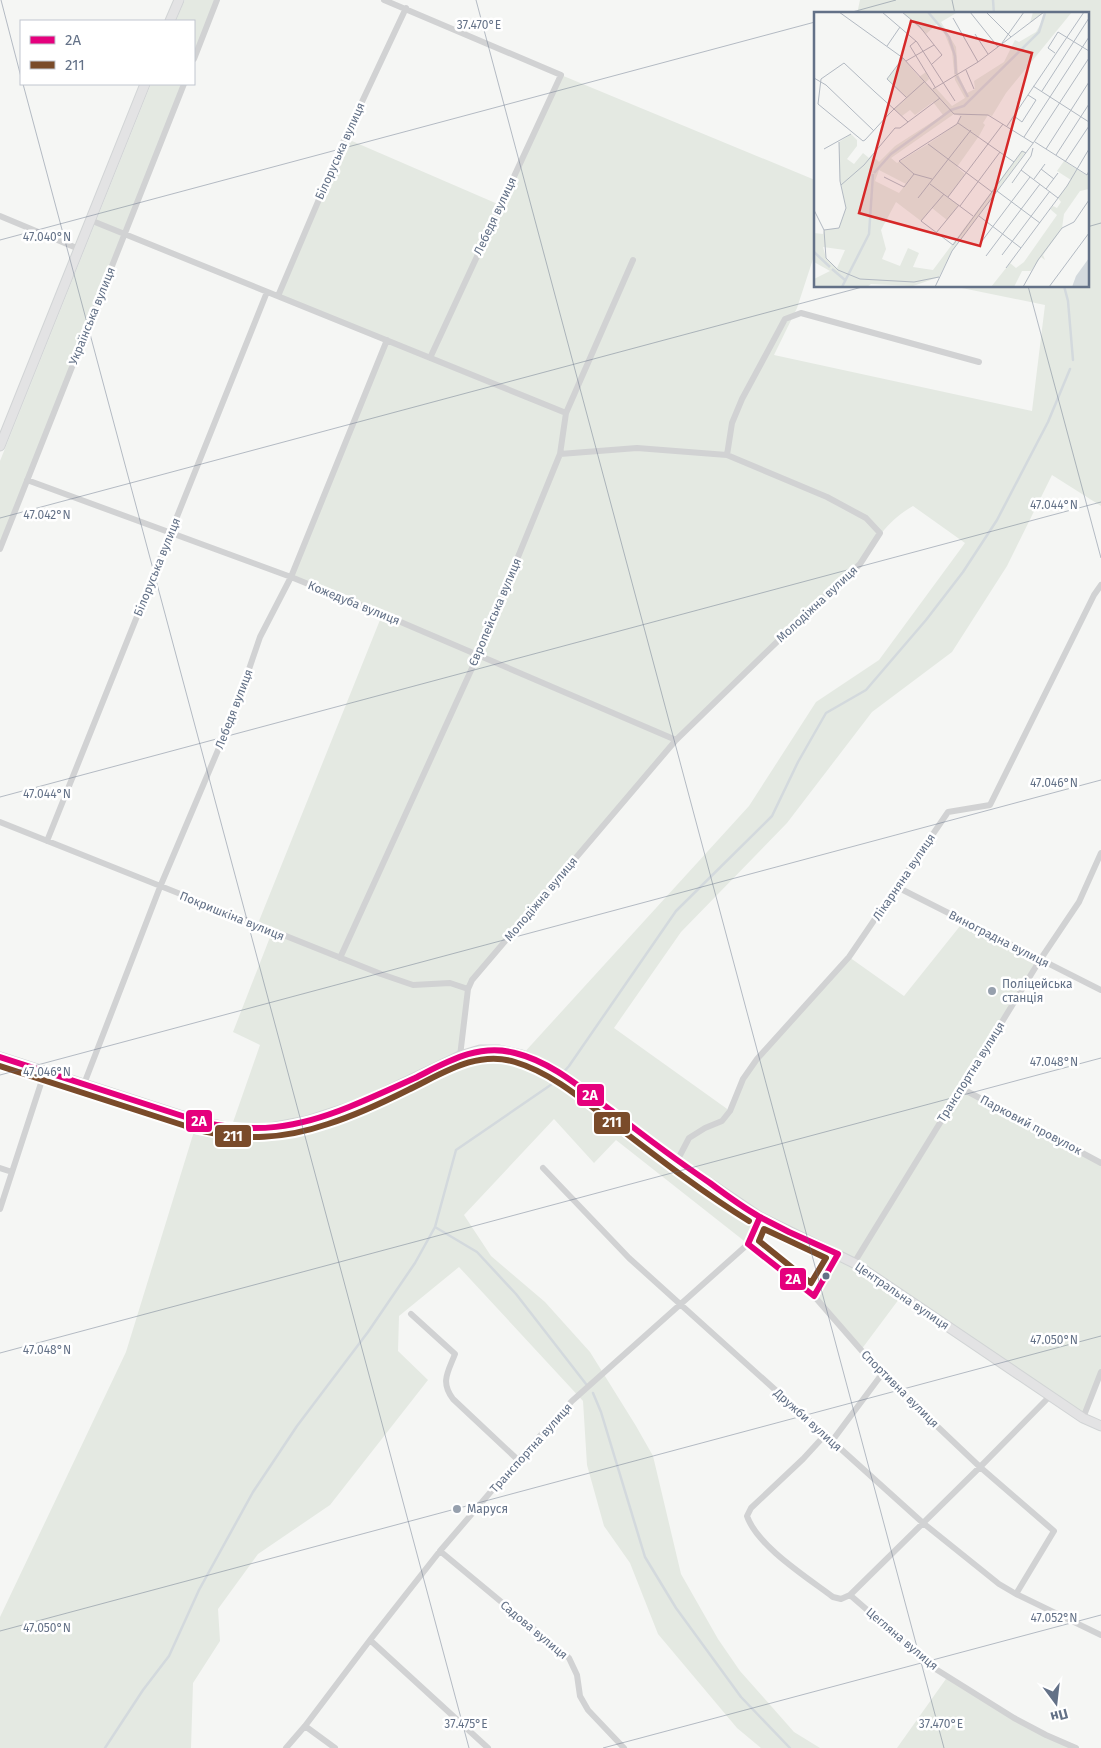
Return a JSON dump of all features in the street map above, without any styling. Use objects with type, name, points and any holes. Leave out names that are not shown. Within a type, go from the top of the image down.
[{"type":"street","points":[[170,20],[179,0]]},
{"type":"street","points":[[195,56],[217,0]]},
{"type":"street","points":[[384,0],[406,8]]},
{"type":"street","name":"Лебедя вулиця","points":[[406,8],[560,75],[430,358]]},
{"type":"street","name":"Білоруська вулиця","points":[[278,296],[345,138],[406,8]]},
{"type":"street","points":[[0,446],[145,85]]},
{"type":"street","name":"Українська вулиця","points":[[0,548],[184,85]]},
{"type":"street","points":[[0,216],[78,249]]},
{"type":"street","points":[[90,220],[566,413]]},
{"type":"street","name":"Європейська вулиця","points":[[340,958],[478,655],[560,454],[566,413],[633,260]]},
{"type":"street","name":"Білоруська вулиця","points":[[48,842],[267,292]]},
{"type":"street","points":[[560,454],[638,448],[727,455],[732,423],[742,399],[785,319],[801,313],[979,362]]},
{"type":"street","name":"Лебедя вулиця","points":[[85,1082],[160,887],[235,710],[260,637],[290,577],[387,340]]},
{"type":"street","name":"Молодіжна вулиця","points":[[460,1056],[468,989],[472,980],[676,740],[860,564],[880,533],[866,518],[827,496],[727,455]]},
{"type":"street","name":"Кожедуба вулиця","points":[[27,480],[290,577],[676,740]]},
{"type":"street","name":"Лікарняна вулиця","points":[[677,1160],[689,1138],[705,1128],[722,1121],[730,1111],[743,1079],[757,1059],[850,957],[948,812],[990,806],[1094,595],[1101,585]]},
{"type":"street","name":"Покришкіна вулиця","points":[[0,822],[160,887],[413,985],[450,984],[468,989]]},
{"type":"street","name":"Транспортна вулиця","points":[[854,1263],[1040,960],[1079,902],[1101,853]]},
{"type":"street","name":"Виноградна вулиця","points":[[897,887],[1101,990]]},
{"type":"street","name":"Центральна вулиця","points":[[0,1057],[85,1082],[201,1122],[232,1128],[265,1128],[307,1122],[362,1103],[460,1056],[480,1050],[499,1050],[522,1055],[550,1068],[577,1086],[677,1160],[760,1217],[854,1263],[1083,1418],[1101,1426]]},
{"type":"street","points":[[0,1209],[45,1071]]},
{"type":"street","name":"Парковий провулок","points":[[962,1088],[1101,1163]]},
{"type":"street","points":[[0,1168],[12,1172]]},
{"type":"street","name":"Дружби вулиця","points":[[543,1168],[630,1258],[923,1523],[999,1584],[1101,1634]]},
{"type":"street","name":"Транспортна вулиця","points":[[286,1748],[440,1552],[518,1460],[572,1401],[748,1244],[760,1217]]},
{"type":"street","name":"Спортивна вулиця","points":[[748,1244],[814,1296],[882,1374],[980,1467],[1054,1531],[1016,1594]]},
{"type":"street","points":[[814,1296],[838,1254]]},
{"type":"street","points":[[411,1314],[455,1354],[446,1380],[446,1390],[518,1460]]},
{"type":"street","points":[[1083,1418],[1101,1372]]},
{"type":"street","points":[[832,1441],[882,1374]]},
{"type":"street","points":[[824,1435],[803,1459],[752,1508],[747,1516],[758,1535],[781,1557],[833,1597],[841,1599],[850,1595],[1050,1396]]},
{"type":"street","name":"Садова вулиця","points":[[440,1552],[569,1658],[577,1675],[580,1696],[588,1710],[624,1748]]},
{"type":"street","name":"Цегляна вулиця","points":[[850,1595],[934,1668],[1014,1718],[1076,1748]]},
{"type":"street","points":[[370,1640],[488,1748]]},
{"type":"street","points":[[305,1726],[335,1748]]},
{"type":"shaded area","points":[[185,0],[217,0],[195,56],[195,20],[176,20]]},
{"type":"shaded area","points":[[860,0],[1101,0],[1101,506],[1052,475],[1007,566],[952,652],[872,712],[787,823],[681,932],[614,1028],[730,1111],[743,1079],[849,957],[904,996],[964,921],[1040,960],[962,1087],[1101,1163],[1101,1372],[1083,1418],[902,1295],[861,1350],[814,1296],[838,1255],[760,1218],[748,1244],[616,1140],[594,1163],[554,1119],[464,1215],[491,1256],[545,1302],[590,1352],[653,1456],[681,1574],[718,1639],[740,1671],[794,1732],[820,1748],[761,1748],[737,1728],[658,1634],[630,1563],[604,1526],[587,1465],[583,1401],[459,1267],[399,1316],[398,1351],[428,1380],[330,1505],[258,1554],[218,1609],[220,1641],[193,1683],[191,1748],[0,1748],[0,1617],[126,1352],[196,1125],[231,1128],[260,1045],[233,1032],[272,932],[257,926],[382,615],[291,577],[387,341],[278,296],[345,138],[500,205],[561,75],[814,180],[814,259],[797,308],[774,355],[1032,411],[1045,305],[962,288],[1088,288],[1088,12],[857,12]],"holes":[[[913,506],[965,543],[879,660],[816,702],[749,806],[522,1055],[480,1050],[460,1056],[468,989],[676,740],[860,564],[889,524]]]},
{"type":"shaded area","points":[[151,85],[184,85],[0,549],[0,461]]},
{"type":"shaded area","points":[[948,1676],[1014,1718],[1076,1748],[897,1748]]},
{"type":"waterway","points":[[993,0],[994,12]]},
{"type":"waterway","points":[[1065,288],[1068,301],[1073,360]]},
{"type":"waterway","points":[[105,1748],[143,1690],[169,1656],[199,1590],[253,1492],[297,1426],[368,1332],[415,1263],[435,1227],[456,1150],[555,1082],[569,1066],[676,911],[772,816],[798,762],[826,713],[866,690],[926,620],[963,572],[997,520],[1048,422],[1070,369]]},
{"type":"waterway","points":[[435,1227],[477,1252],[516,1294],[586,1384]]},
{"type":"waterway","points":[[593,1393],[601,1412],[645,1557],[676,1608],[741,1697],[790,1748]]},
{"type":"transit line","name":"2А","points":[[0,1057],[201,1122],[221,1126],[258,1128],[294,1124],[330,1114],[374,1097],[451,1060],[476,1052],[488,1050],[515,1053],[542,1063],[566,1077],[672,1157],[760,1217]]},
{"type":"transit line","name":"211","points":[[0,1066],[198,1130],[232,1136],[264,1137],[296,1133],[328,1124],[349,1117],[447,1071],[473,1061],[501,1059],[529,1067],[567,1088],[680,1174],[749,1221]]},
{"type":"transit line","name":"2А","points":[[760,1217],[838,1254],[814,1296],[748,1244],[760,1217]]},
{"type":"transit line","name":"211","points":[[764,1229],[826,1258],[811,1283],[759,1241],[764,1229]]},
{"type":"place","name":"Поліцейська станція","points":[[992,991]]},
{"type":"place","name":"Маруся","points":[[457,1509]]}]
